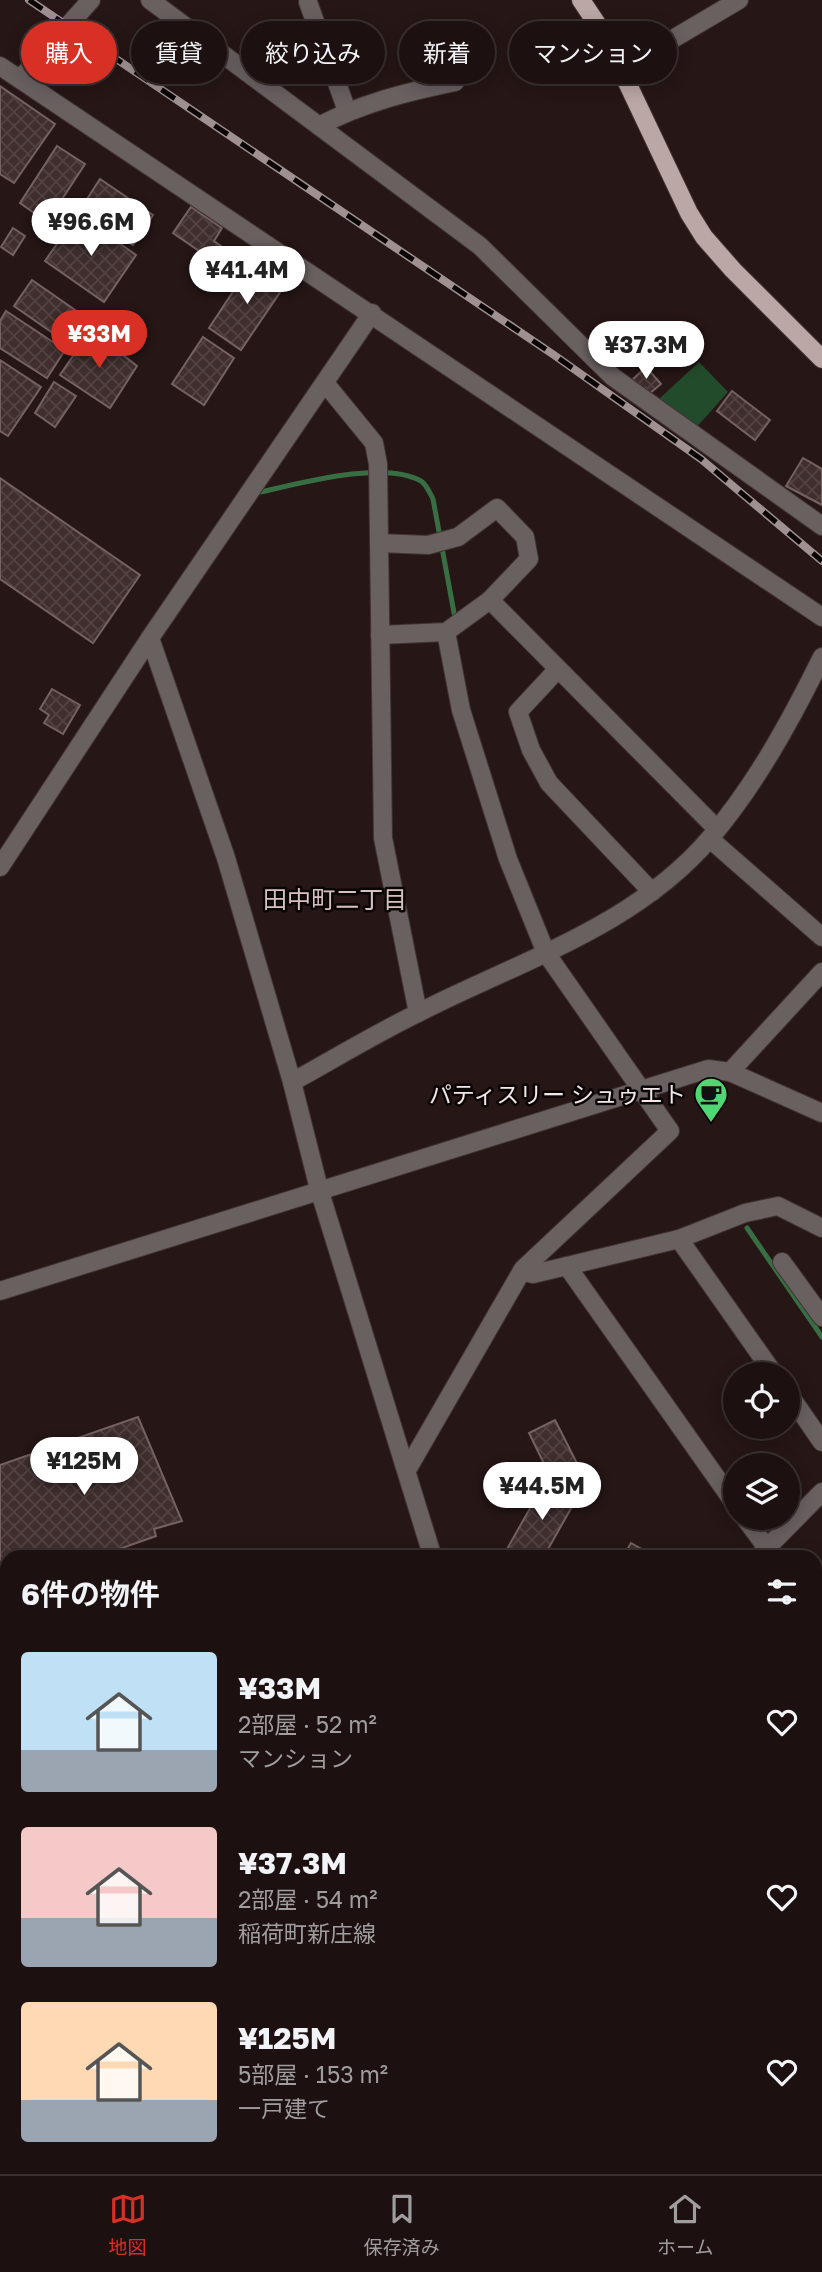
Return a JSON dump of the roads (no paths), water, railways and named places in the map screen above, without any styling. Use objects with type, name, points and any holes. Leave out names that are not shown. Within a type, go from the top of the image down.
[{"type":"main road","points":[[581,0],[595,21]]},
{"type":"main road","points":[[629,84],[689,213],[704,237],[822,359]]},
{"type":"street","points":[[20,79],[91,0]]},
{"type":"street","points":[[150,0],[480,246],[613,377],[822,526]]},
{"type":"street","points":[[677,36],[738,0]]},
{"type":"street","points":[[308,2],[347,111]]},
{"type":"street","points":[[0,66],[822,617]]},
{"type":"street","points":[[318,126],[347,111],[392,96],[446,84]]},
{"type":"street","points":[[0,867],[150,638],[372,313]]},
{"type":"street","points":[[325,383],[374,443],[378,464],[383,838],[418,1013]]},
{"type":"street","points":[[379,543],[428,545],[458,537],[498,508],[525,537],[529,559],[490,600],[446,632],[380,635]]},
{"type":"street","points":[[490,600],[714,834],[822,937]]},
{"type":"street","points":[[407,1470],[522,1271],[670,1131],[546,953],[508,859],[465,723],[446,632]]},
{"type":"street","points":[[150,638],[226,858],[292,1082],[319,1189],[431,1550]]},
{"type":"street","points":[[292,1082],[418,1013],[609,922],[652,892],[714,834],[774,745],[822,657]]},
{"type":"street","points":[[558,669],[518,712],[531,750],[550,783],[652,892]]},
{"type":"street","points":[[730,1072],[822,972]]},
{"type":"street","points":[[0,1291],[708,1069],[730,1072],[818,1105]]},
{"type":"street","points":[[522,1271],[533,1274],[680,1239],[745,1213],[778,1206],[822,1228]]},
{"type":"street","points":[[680,1239],[766,1362]]},
{"type":"street","points":[[782,1262],[822,1317]]},
{"type":"street","points":[[567,1266],[723,1487]]},
{"type":"street","points":[[800,1410],[822,1442]]},
{"type":"street","points":[[765,1550],[822,1492]]},
{"type":"street","points":[[750,1530],[760,1550]]},
{"type":"waterway","points":[[261,492],[319,479],[365,473],[405,475],[421,481],[433,499],[455,618]]},
{"type":"waterway","points":[[747,1228],[822,1337]]},
{"type":"railway","points":[[29,0],[554,355],[701,459],[822,561]]},
{"type":"place","name":"パティスリー シュゥエト","points":[[711,1124]]},
{"type":"district","name":"田中町二丁目","points":[[335,898]]}]
